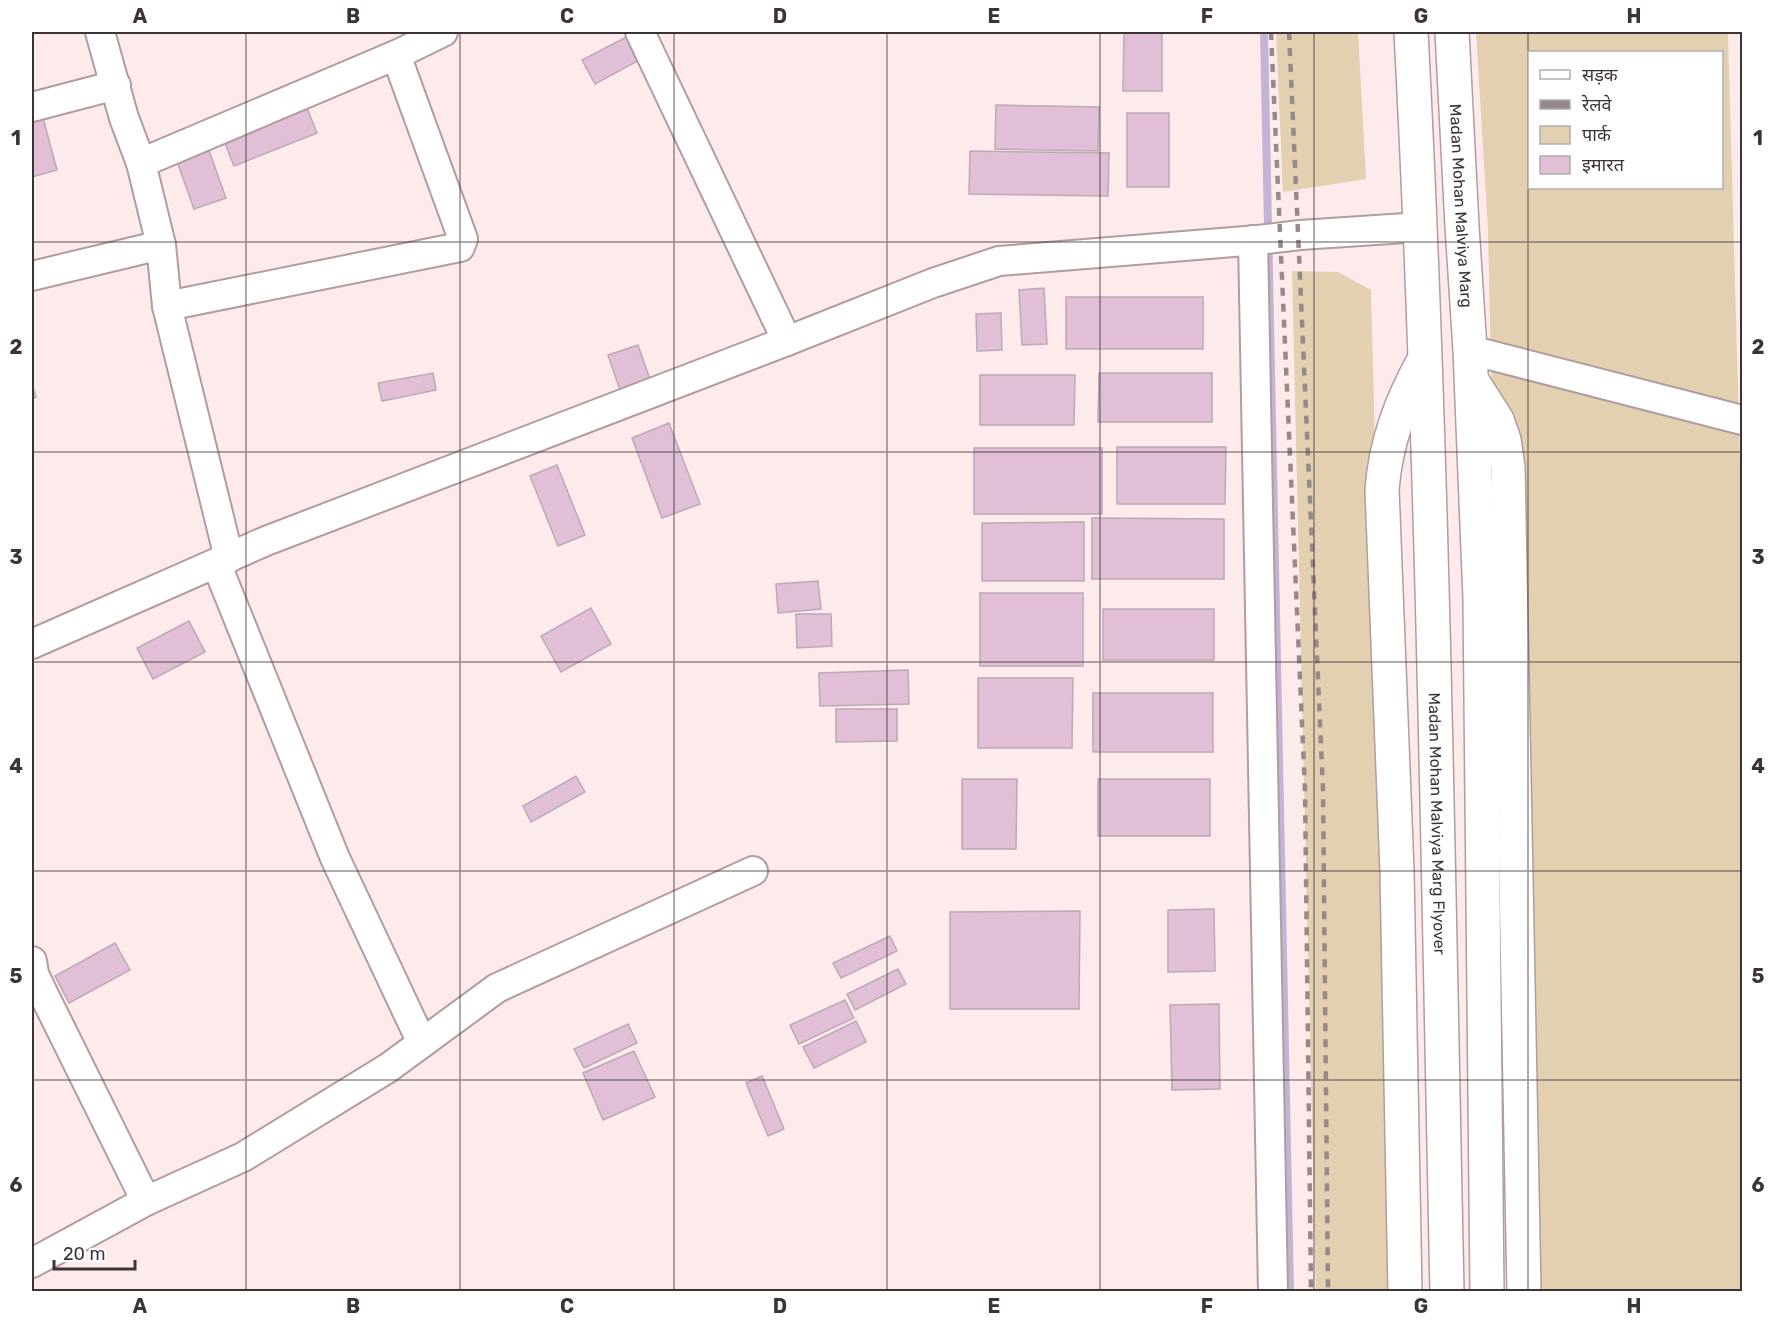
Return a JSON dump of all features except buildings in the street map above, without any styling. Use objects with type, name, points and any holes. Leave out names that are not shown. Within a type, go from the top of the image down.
[{"type":"main road","points":[[1405,1292],[1397,871],[1382,489],[1384,464],[1399,411],[1409,386],[1425,357],[1412,32]]},
{"type":"main road","name":"Madan Mohan Malviya Marg","points":[[1452,32],[1471,365]]},
{"type":"main road","name":"Madan Mohan Malviya Marg Flyover","points":[[1425,357],[1447,1292]]},
{"type":"main road","points":[[1471,365],[1480,599],[1486,1292]]},
{"type":"main road","points":[[1471,365],[1497,420],[1504,440],[1508,467],[1524,1292]]},
{"type":"street","points":[[100,32],[124,118],[141,163],[161,245],[167,306],[222,560],[335,858],[422,1043]]},
{"type":"street","points":[[141,163],[396,55],[443,32]]},
{"type":"street","points":[[640,32],[787,341]]},
{"type":"street","points":[[167,306],[462,245],[464,239],[396,55]]},
{"type":"street","points":[[32,107],[116,85]]},
{"type":"street","points":[[32,644],[266,541],[933,283],[999,261],[1421,227]]},
{"type":"street","points":[[1255,240],[1273,1292]]},
{"type":"street","points":[[32,276],[161,245]]},
{"type":"street","points":[[1471,365],[1743,420]]},
{"type":"street","points":[[32,1263],[146,1201],[243,1156],[388,1068],[497,988],[753,872]]},
{"type":"street","points":[[32,961],[34,974],[43,993],[146,1201]]},
{"type":"green space","points":[[1276,32],[1358,32],[1366,179],[1283,192]]},
{"type":"green space","points":[[1476,32],[1728,32],[1742,535],[1742,1291],[1511,1291],[1488,230]]},
{"type":"green space","points":[[1292,271],[1338,272],[1371,290],[1397,1291],[1316,1291]]},
{"type":"waterway","points":[[1264,32],[1290,1292]]},
{"type":"railway","points":[[1271,32],[1305,790],[1311,1292]]},
{"type":"railway","points":[[1289,32],[1323,790],[1328,1292]]}]
